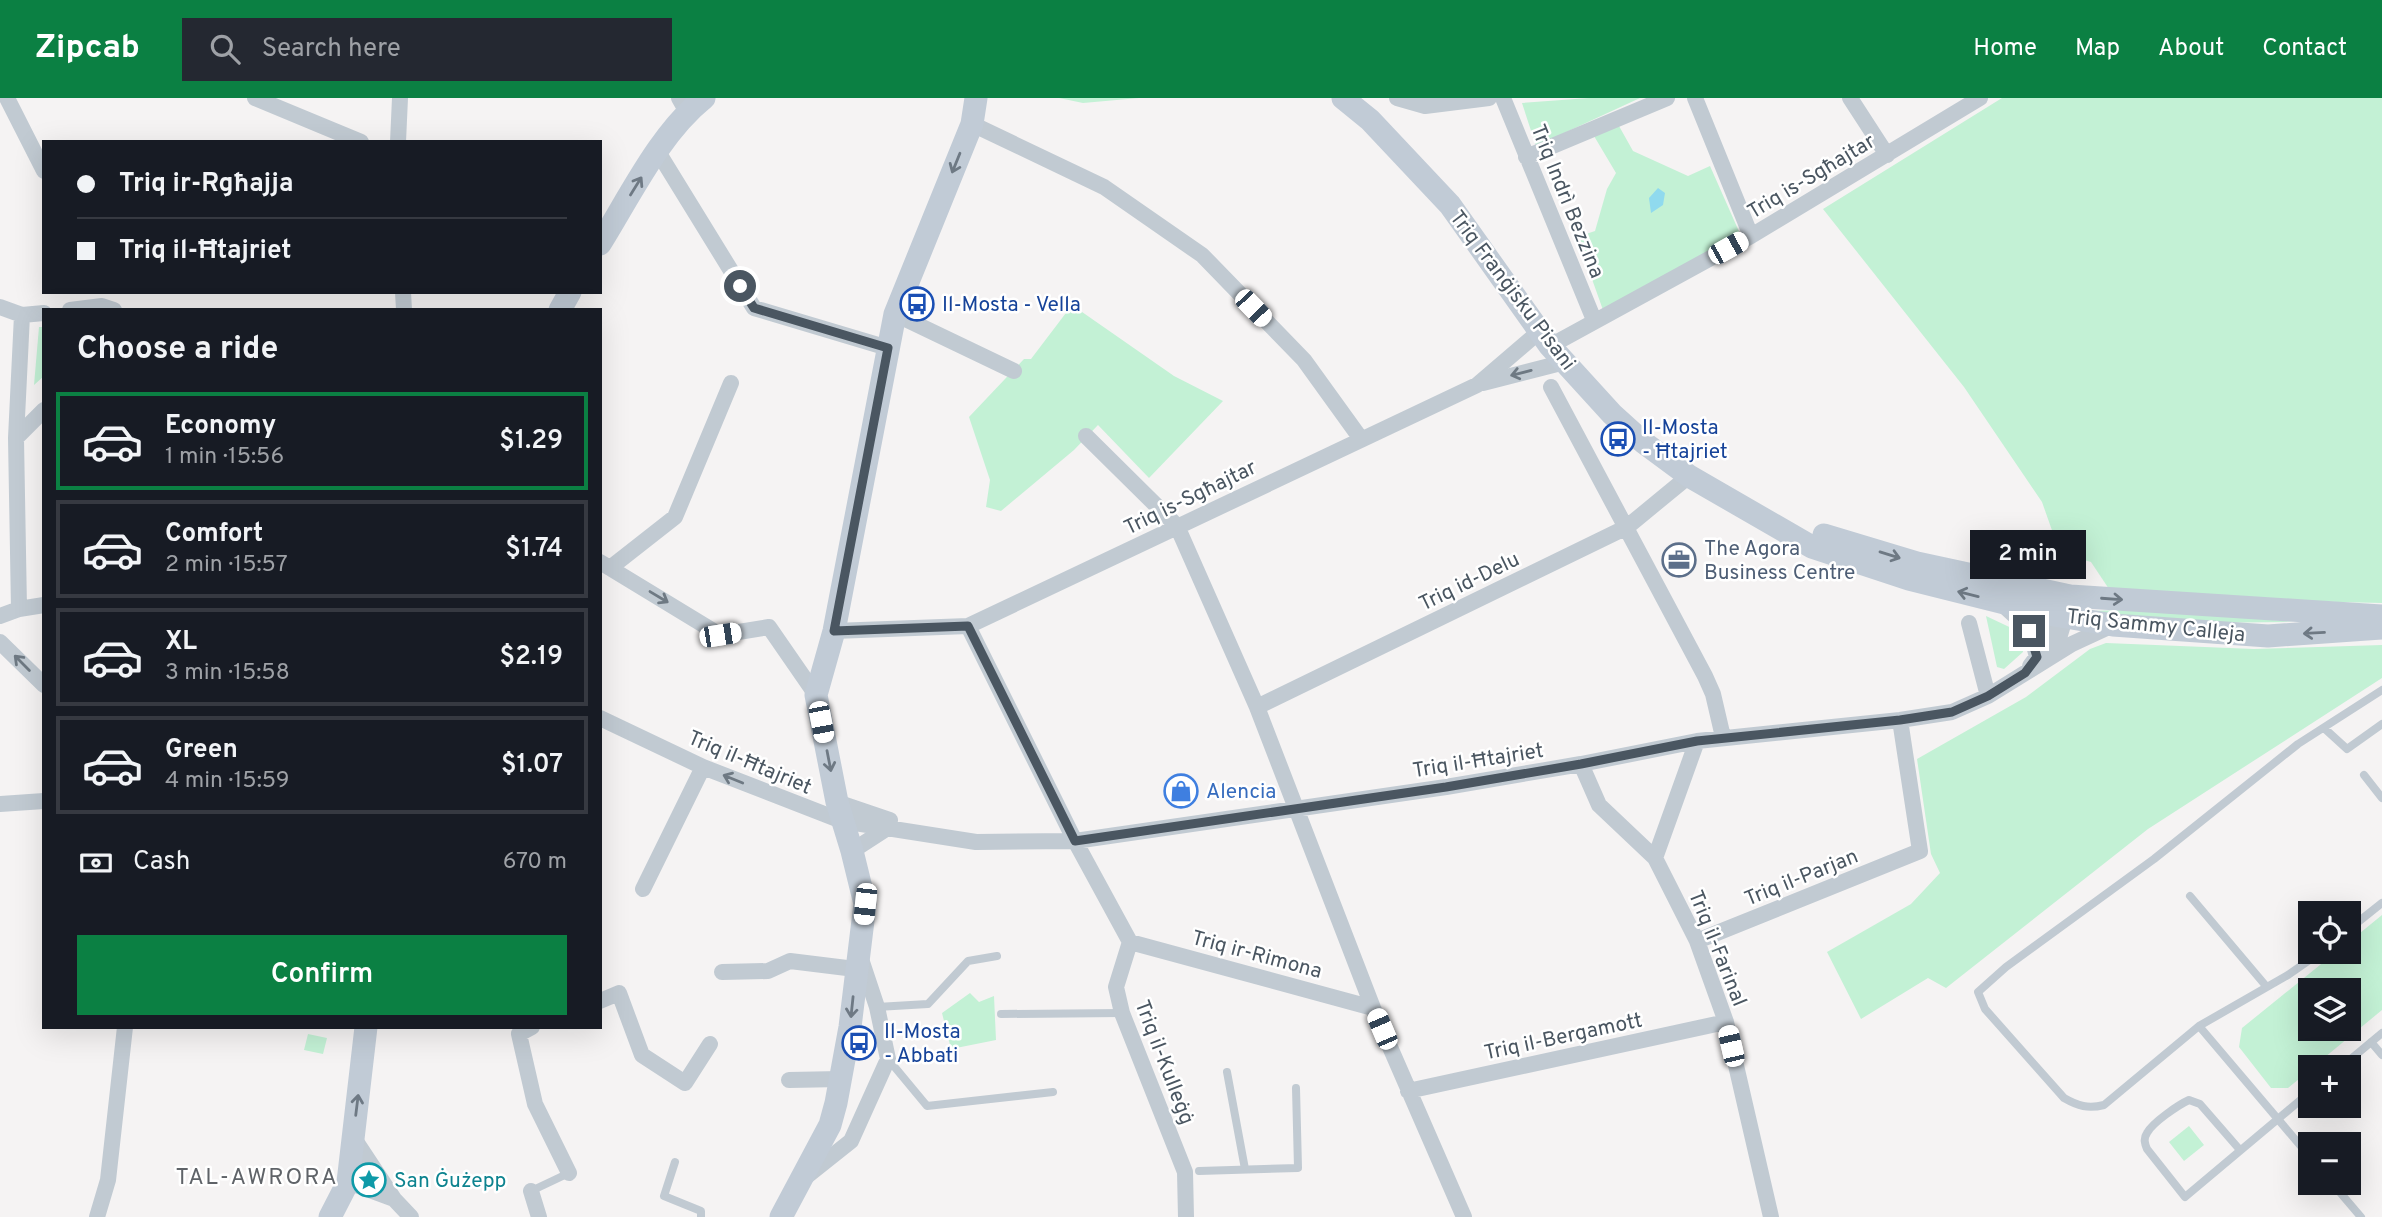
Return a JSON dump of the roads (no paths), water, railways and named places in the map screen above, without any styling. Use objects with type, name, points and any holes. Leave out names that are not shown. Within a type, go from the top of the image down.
[{"type":"street","points":[[7,98],[42,167]]},
{"type":"street","points":[[255,98],[356,140]]},
{"type":"street","points":[[398,140],[400,98]]},
{"type":"street","points":[[816,695],[834,631],[895,314],[972,124],[976,98]]},
{"type":"street","name":"Triq Franġisku Pisani","points":[[1343,98],[1370,120],[1450,205],[1552,346],[1612,414],[1643,442],[1689,476]]},
{"type":"street","points":[[1397,98],[1425,106],[1489,98]]},
{"type":"street","name":"Triq Indrì Bezzina","points":[[1503,98],[1594,320]]},
{"type":"street","points":[[1526,157],[1667,98]]},
{"type":"street","points":[[1695,98],[1751,236]]},
{"type":"street","points":[[1850,98],[1887,155]]},
{"type":"street","name":"Triq is-Sgħajtar","points":[[834,631],[968,626],[1477,385],[1552,346],[1594,320],[1751,236],[1980,98]]},
{"type":"street","points":[[602,241],[690,102]]},
{"type":"street","points":[[972,124],[1104,187],[1202,255],[1304,360],[1360,439]]},
{"type":"street","points":[[658,152],[754,308],[888,348]]},
{"type":"street","points":[[80,308],[105,303]]},
{"type":"street","points":[[0,307],[22,315],[42,313]]},
{"type":"street","points":[[895,314],[1014,371]]},
{"type":"street","points":[[19,609],[16,438],[22,315]]},
{"type":"street","points":[[1477,385],[1552,346]]},
{"type":"street","points":[[731,383],[675,517],[605,565],[720,635],[769,627],[816,695],[839,812],[865,904],[841,1079],[830,1125],[781,1217]]},
{"type":"street","points":[[1551,387],[1705,676],[1713,694],[1723,737]]},
{"type":"street","points":[[16,438],[42,412]]},
{"type":"street","points":[[1086,436],[1177,526],[1257,707],[1373,1008],[1464,1217]]},
{"type":"street","name":"Triq Sammy Calleja","points":[[1689,476],[1812,547],[1909,579],[2002,603],[2059,601],[2382,616]]},
{"type":"street","name":"Triq id-Delu","points":[[1257,707],[1627,527],[1689,476]]},
{"type":"street","name":"Triq Sammy Calleja","points":[[1776,526],[1816,533],[2059,601],[2113,625],[2268,636],[2382,628]]},
{"type":"street","name":"Triq il-Ħtajriet","points":[[602,719],[703,767],[890,827],[976,842],[1075,841],[1297,810],[1581,764],[1723,737],[1900,720],[1952,712],[1988,696],[2025,673],[2057,645],[2059,601]]},
{"type":"street","points":[[2002,603],[2029,631],[2042,658]]},
{"type":"street","points":[[0,616],[19,609],[42,605]]},
{"type":"street","points":[[1969,623],[1988,696]]},
{"type":"street","name":"Triq il-Ħtajriet","points":[[2042,658],[2113,625]]},
{"type":"street","points":[[968,626],[1075,841],[1130,942]]},
{"type":"street","points":[[0,642],[42,683]]},
{"type":"street","name":"Triq il-Parjan","points":[[1698,941],[1920,851],[1900,720]]},
{"type":"street","points":[[1655,858],[1697,741]]},
{"type":"street","name":"Triq il-Farinal","points":[[1581,764],[1599,805],[1655,858],[1698,941],[1726,1022],[1771,1217]]},
{"type":"street","points":[[643,889],[703,767]]},
{"type":"street","points":[[0,804],[42,801]]},
{"type":"street","name":"Triq il-Ħtajriet","points":[[839,812],[929,833]]},
{"type":"street","points":[[852,851],[890,827]]},
{"type":"street","name":"Triq ir-Rimona","points":[[1130,942],[1373,1008]]},
{"type":"street","name":"Triq il-Kulleġġ","points":[[1130,942],[1116,987],[1122,1013],[1185,1172],[1186,1217]]},
{"type":"street","points":[[722,972],[768,971],[790,961],[858,963]]},
{"type":"street","points":[[803,1179],[851,1141],[888,1059],[877,1007],[858,963]]},
{"type":"street","points":[[602,999],[619,993],[642,1055],[685,1083],[710,1044]]},
{"type":"street","name":"Triq il-Bergamott","points":[[1408,1091],[1726,1022]]},
{"type":"street","points":[[97,1217],[108,1180],[125,1029]]},
{"type":"street","points":[[330,1217],[348,1182],[366,1029]]},
{"type":"street","points":[[528,1029],[519,1034],[536,1104],[569,1173]]},
{"type":"street","points":[[789,1080],[841,1079]]},
{"type":"street","points":[[353,1137],[394,1199],[411,1217]]},
{"type":"street","points":[[348,1182],[394,1199]]},
{"type":"street","points":[[531,1191],[539,1217]]},
{"type":"lane","points":[[2304,964],[2199,1026],[2105,1105],[2092,1108],[2079,1107],[2064,1098],[1985,1009],[1979,992],[2006,967],[2104,897],[2298,744],[2382,690]]},
{"type":"lane","points":[[2324,727],[2347,749],[2382,724]]},
{"type":"lane","points":[[2364,775],[2382,798]]},
{"type":"lane","points":[[2190,896],[2266,986]]},
{"type":"lane","points":[[2361,920],[2382,903]]},
{"type":"lane","points":[[877,1007],[928,1004],[968,961],[997,956]]},
{"type":"lane","points":[[1001,1014],[1122,1013]]},
{"type":"lane","points":[[2199,1026],[2298,1143]]},
{"type":"lane","points":[[2356,1055],[2382,1033]]},
{"type":"lane","points":[[2371,1042],[2382,1055]]},
{"type":"lane","points":[[888,1059],[927,1106],[1053,1092]]},
{"type":"lane","points":[[1227,1072],[1245,1169]]},
{"type":"lane","points":[[1199,1171],[1298,1168],[1296,1088]]},
{"type":"lane","points":[[2240,1150],[2200,1104],[2189,1100],[2152,1127],[2146,1133],[2144,1142],[2185,1197],[2298,1102]]},
{"type":"lane","points":[[675,1162],[664,1196],[701,1211],[701,1217]]},
{"type":"lane","points":[[531,1191],[569,1173]]},
{"type":"lane","points":[[2342,1195],[2361,1217]]},
{"type":"water","points":[[1658,188],[1665,193],[1663,205],[1651,213],[1649,198]]},
{"type":"place","name":"Il-Mosta - Vella","points":[[917,304]]},
{"type":"place","name":"Il-Mosta - Ħtajriet","points":[[1618,439]]},
{"type":"place","name":"The Agora Business Centre","points":[[1679,560]]},
{"type":"place","name":"Alencia","points":[[1181,791]]},
{"type":"place","name":"Il-Mosta - Abbati","points":[[859,1043]]},
{"type":"place","name":"San Ġużepp","points":[[369,1180]]},
{"type":"district","name":"TAL-AWRORA","points":[[257,1176]]}]
